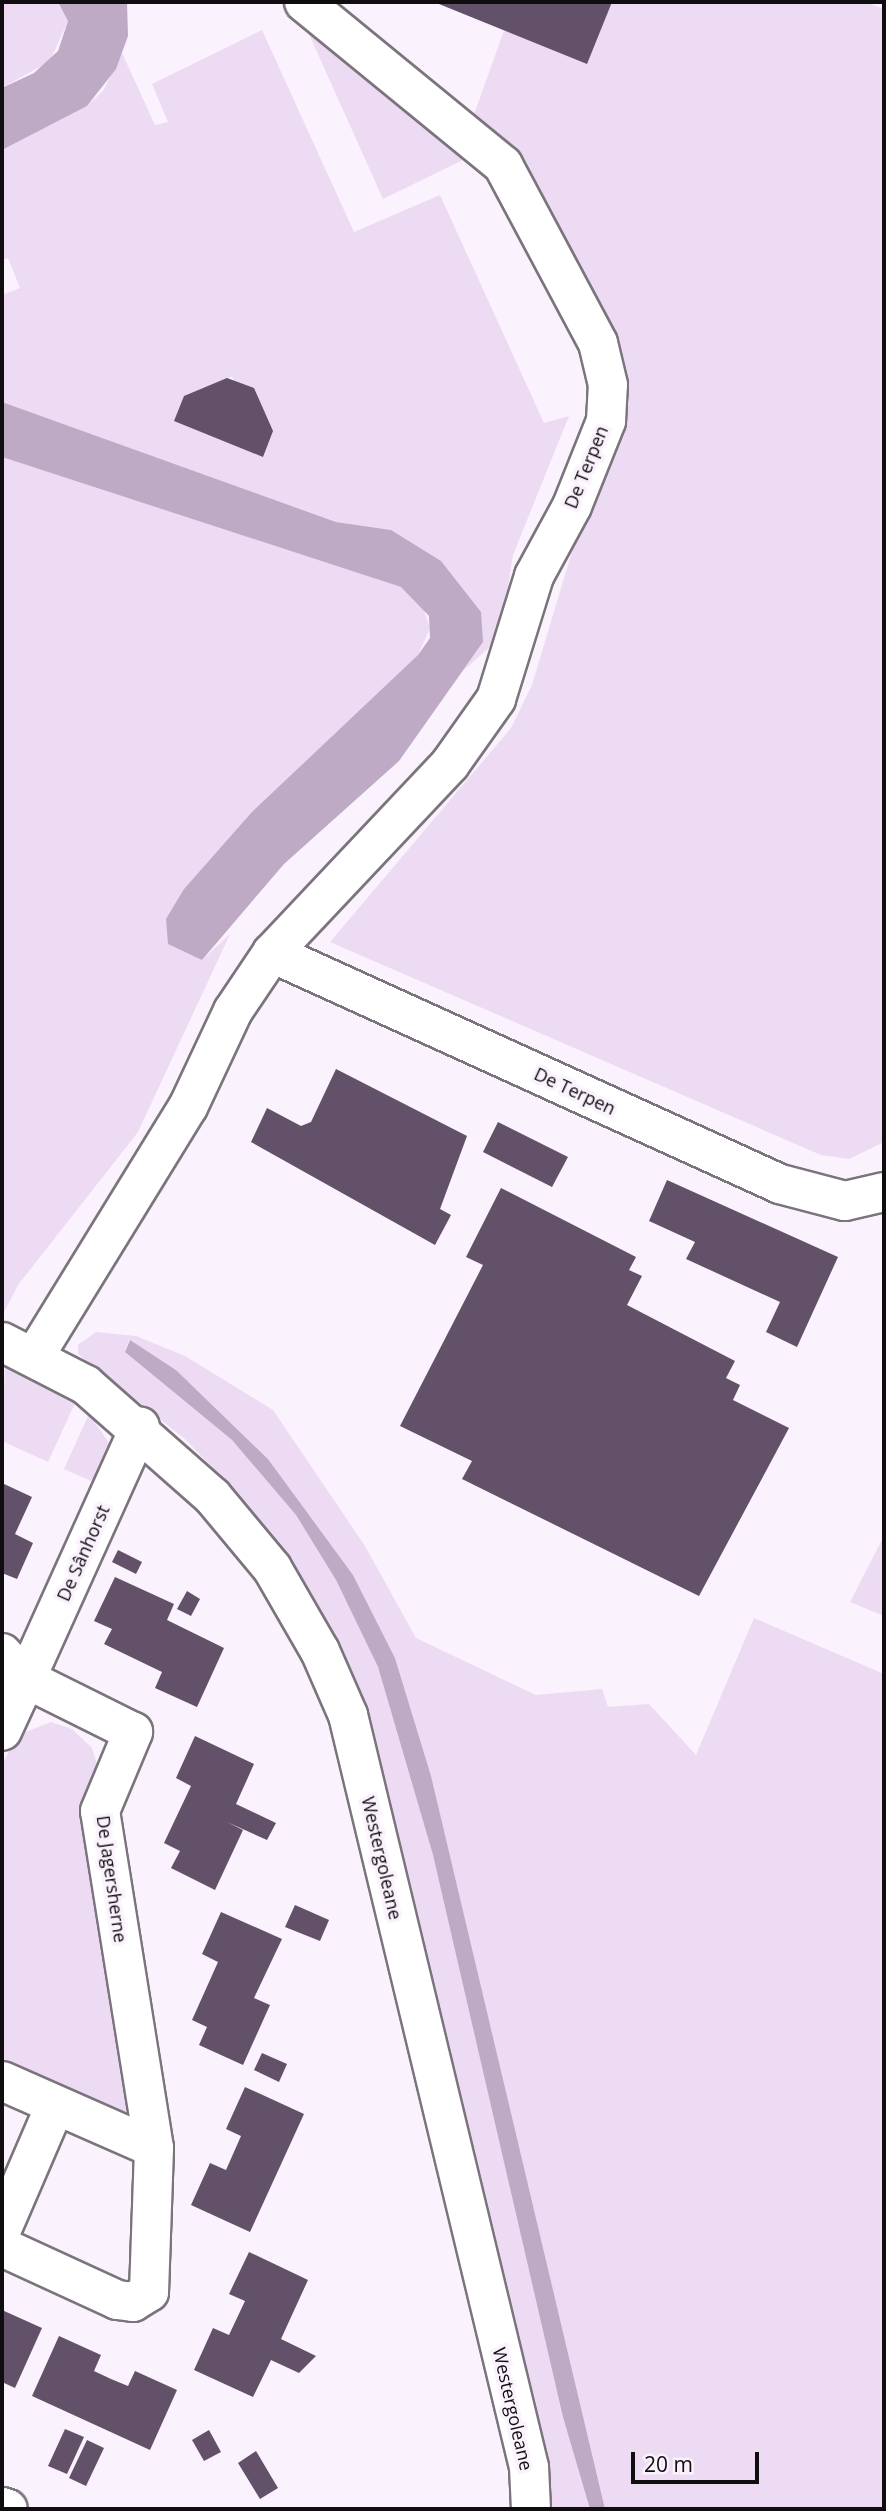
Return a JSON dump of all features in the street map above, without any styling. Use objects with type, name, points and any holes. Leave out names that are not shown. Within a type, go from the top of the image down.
[{"type":"street","name":"De Terpen","points":[[18,1350],[188,1107],[233,1011],[272,953],[450,764],[496,699],[534,576],[593,462],[606,421],[608,385],[598,343],[570,285],[503,164],[304,2]]},
{"type":"street","name":"De Terpen","points":[[272,953],[780,1184],[845,1201],[884,1192]]},
{"type":"street","name":"Westergoleane","points":[[18,1350],[86,1385],[140,1427],[212,1496],[272,1569],[320,1651],[348,1716],[528,2467],[531,2509]]},
{"type":"street","name":"De Sânhorst","points":[[2,1731],[14,1666],[140,1427]]},
{"type":"street","name":"De Jagersherne","points":[[2,2247],[117,2300],[143,2299],[149,2292],[154,2148],[100,1811],[133,1732],[14,1666]]},
{"type":"street","points":[[2,2081],[154,2148]]},
{"type":"street","points":[[2,2229],[55,2106]]},
{"type":"street","points":[[2,2507],[8,2509]]},
{"type":"shaded area","points":[[2,2],[58,2],[68,21],[50,61],[2,88]]},
{"type":"shaded area","points":[[58,2],[127,2],[128,36],[116,69],[87,106],[2,150],[2,88],[34,73],[58,51],[68,21]]},
{"type":"shaded area","points":[[575,2],[864,2],[884,9],[884,1142],[849,1159],[821,1155],[330,942],[511,728],[532,685],[617,401],[473,117],[510,14],[564,31]]},
{"type":"shaded area","points":[[262,30],[354,232],[440,195],[544,423],[569,416],[513,555],[500,638],[463,671],[483,642],[391,530],[336,522],[2,402],[2,295],[20,288],[8,258],[2,260],[2,150],[87,106],[103,91],[122,53],[155,125],[168,122],[152,84]],"holes":[[[232,376],[261,439],[189,405]]]},
{"type":"shaded area","points":[[308,32],[350,68],[463,160],[383,199]]},
{"type":"shaded area","points":[[2,402],[336,522],[391,530],[441,561],[481,612],[483,642],[399,761],[284,864],[202,960],[168,944],[166,919],[184,889],[252,812],[418,655],[430,638],[429,616],[401,587],[2,457]]},
{"type":"shaded area","points":[[2,457],[401,587],[421,602],[430,628],[418,655],[184,889],[202,960],[230,934],[138,1132],[18,1285],[2,1316]]},
{"type":"shaded area","points":[[96,1332],[136,1336],[185,1356],[273,1410],[365,1546],[416,1638],[536,1695],[602,1689],[608,1707],[649,1704],[696,1755],[754,1618],[884,1674],[884,2509],[605,2509],[431,1777],[395,1658],[353,1575],[268,1459],[176,1370],[129,1340],[125,1352],[232,1440],[296,1515],[336,1580],[378,1667],[433,1855],[590,2509],[547,2509],[363,1695],[290,1559],[244,1501],[186,1440],[78,1354],[78,1345]]},
{"type":"shaded area","points":[[130,1340],[176,1370],[268,1459],[353,1575],[395,1658],[431,1776],[605,2509],[590,2509],[563,2417],[433,1855],[378,1667],[336,1580],[296,1515],[232,1440],[125,1352]]},
{"type":"shaded area","points":[[5,1362],[75,1403],[48,1462],[2,1441]]},
{"type":"shaded area","points":[[89,1414],[109,1443],[96,1483],[64,1469]]},
{"type":"shaded area","points":[[884,1536],[884,1616],[850,1602]]},
{"type":"shaded area","points":[[51,1722],[72,1729],[92,1748],[98,1768],[129,2108],[122,2113],[2,2065],[2,1766],[16,1736]]},
{"type":"building","points":[[434,2],[612,2],[587,64]]},
{"type":"building","points":[[227,378],[254,388],[273,431],[263,457],[174,421],[184,396]]},
{"type":"building","points":[[336,1069],[467,1136],[440,1209],[451,1215],[435,1245],[251,1142],[267,1108],[301,1126],[311,1122]]},
{"type":"building","points":[[498,1122],[568,1157],[552,1187],[483,1152]]},
{"type":"building","points":[[667,1180],[838,1257],[797,1347],[766,1332],[780,1302],[686,1259],[695,1242],[649,1221]]},
{"type":"building","points":[[501,1188],[636,1257],[629,1270],[642,1276],[627,1305],[735,1361],[726,1378],[740,1385],[733,1400],[789,1428],[699,1596],[462,1479],[472,1461],[400,1426],[483,1265],[466,1257]]},
{"type":"building","points":[[2,1483],[32,1497],[15,1534],[33,1543],[17,1579],[2,1573]]},
{"type":"building","points":[[118,1550],[142,1562],[136,1574],[112,1562]]},
{"type":"building","points":[[115,1577],[174,1604],[167,1620],[224,1648],[197,1707],[155,1688],[162,1672],[104,1644],[112,1629],[94,1621]]},
{"type":"building","points":[[187,1591],[200,1599],[191,1616],[177,1609]]},
{"type":"building","points":[[195,1736],[254,1764],[236,1804],[276,1823],[267,1840],[227,1822],[243,1830],[215,1890],[171,1868],[180,1851],[164,1843],[191,1786],[176,1778]]},
{"type":"building","points":[[295,1905],[329,1920],[320,1941],[285,1927]]},
{"type":"building","points":[[221,1912],[282,1939],[254,1998],[270,2005],[243,2065],[199,2045],[207,2027],[192,2020],[218,1962],[202,1954]]},
{"type":"building","points":[[262,2053],[287,2064],[279,2082],[254,2070]]},
{"type":"building","points":[[245,2087],[304,2114],[250,2232],[191,2205],[210,2163],[226,2170],[241,2136],[226,2129]]},
{"type":"building","points":[[249,2252],[308,2280],[281,2339],[316,2356],[299,2373],[271,2360],[253,2397],[194,2370],[213,2328],[229,2335],[245,2301],[229,2294]]},
{"type":"building","points":[[2,2310],[42,2328],[15,2388],[2,2382]]},
{"type":"building","points":[[59,2336],[101,2355],[94,2371],[111,2379],[128,2386],[135,2371],[177,2390],[150,2450],[32,2396]]},
{"type":"building","points":[[65,2429],[84,2437],[67,2474],[48,2466]]},
{"type":"building","points":[[209,2430],[221,2452],[204,2461],[192,2440]]},
{"type":"building","points":[[87,2440],[104,2448],[86,2486],[69,2478]]},
{"type":"building","points":[[256,2451],[278,2488],[260,2499],[238,2463]]}]
